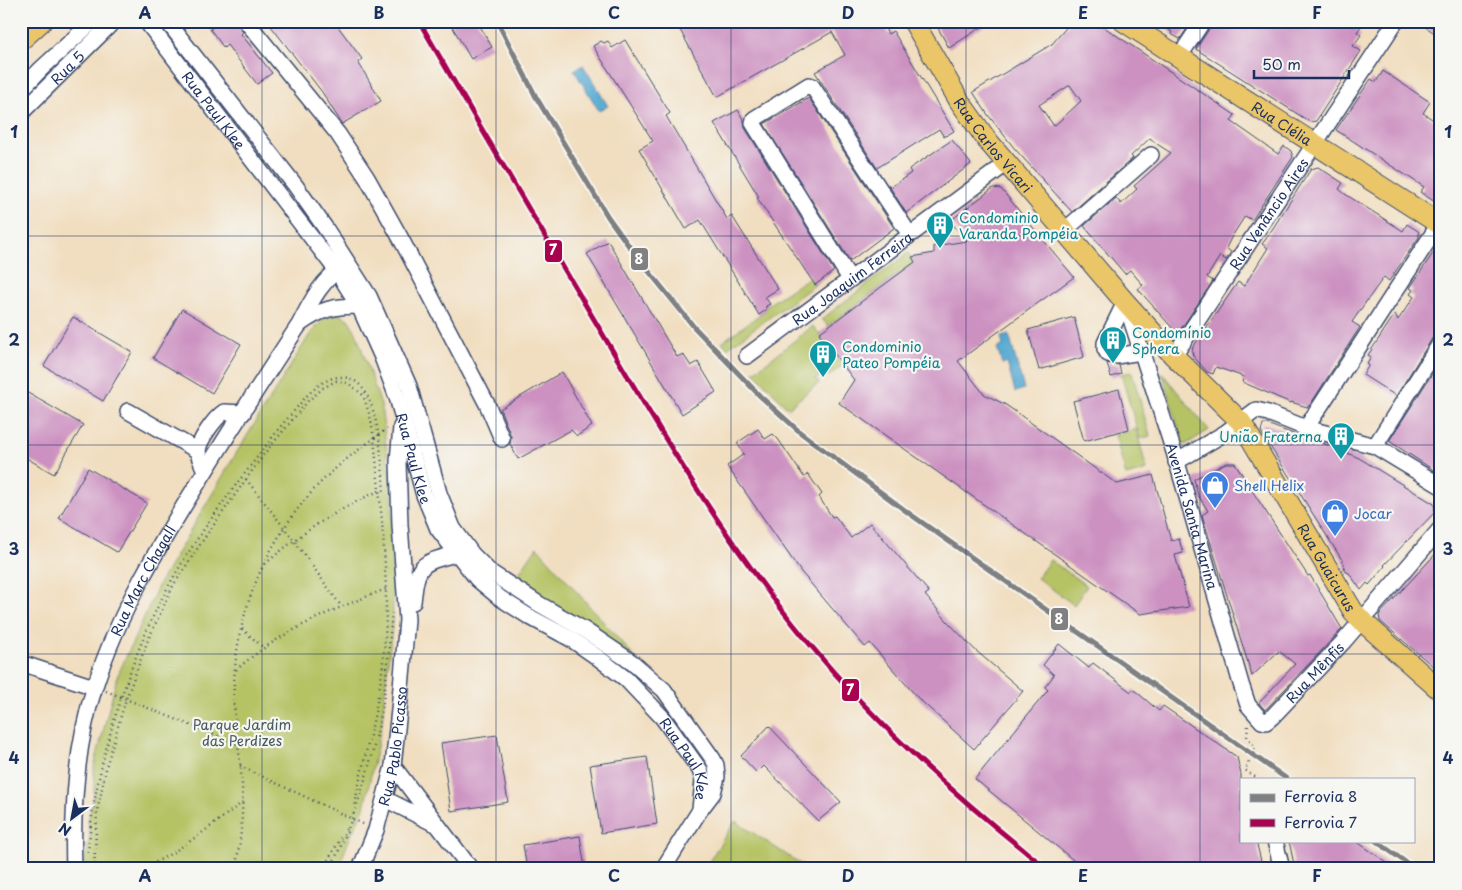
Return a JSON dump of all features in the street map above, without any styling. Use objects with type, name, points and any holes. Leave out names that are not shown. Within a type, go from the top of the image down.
[{"type":"main road","points":[[21,40],[42,21]]},
{"type":"main road","name":"Rua Carlos Vicari","points":[[913,21],[960,102],[987,140],[1125,302],[1174,356]]},
{"type":"main road","name":"Rua Clélia","points":[[1123,21],[1440,223]]},
{"type":"main road","name":"Rua Guaicurus","points":[[1174,356],[1240,422],[1349,605],[1361,620],[1441,691]]},
{"type":"street","points":[[21,90],[41,69],[94,21]]},
{"type":"street","name":"Rua 5","points":[[21,113],[114,21]]},
{"type":"street","name":"Rua Paul Klee","points":[[146,21],[343,267],[369,296],[409,386],[439,493],[453,528],[472,554],[490,572],[539,604],[584,629],[633,663],[664,690],[707,750],[716,765],[717,777],[715,789],[700,810]]},
{"type":"street","name":"Rua Paul Klee","points":[[167,21],[295,185],[343,267],[397,397],[424,496],[438,529],[477,579],[500,598],[528,616],[571,639],[626,680],[662,717],[700,770],[703,781],[700,810]]},
{"type":"street","points":[[246,21],[338,134],[367,178],[401,238],[487,404],[502,439]]},
{"type":"street","points":[[1179,57],[1203,21]]},
{"type":"street","name":"Rua Venâncio Aires","points":[[1174,356],[1396,21]]},
{"type":"street","points":[[850,279],[753,121],[809,85],[812,86],[910,236]]},
{"type":"street","points":[[1064,230],[1151,155]]},
{"type":"street","name":"Rua Joaquim Ferreira","points":[[747,356],[1007,163]]},
{"type":"street","points":[[1306,428],[1440,223]]},
{"type":"street","name":"Rua Marc Chagall","points":[[74,869],[73,815],[81,744],[94,687],[130,599],[205,471],[299,325],[314,297],[323,283],[343,267]]},
{"type":"street","points":[[1125,302],[1105,349],[1108,354],[1116,356],[1141,352]]},
{"type":"street","name":"Avenida Santa Marina","points":[[1125,302],[1176,462],[1248,705],[1262,721],[1267,722]]},
{"type":"street","name":"Rua Marc Chagall","points":[[299,325],[326,309],[359,306]]},
{"type":"street","points":[[1375,446],[1441,342]]},
{"type":"street","points":[[1176,462],[1225,433],[1256,410],[1306,428],[1375,446],[1441,486]]},
{"type":"street","points":[[128,411],[198,451]]},
{"type":"street","points":[[205,471],[198,451],[217,417],[224,412],[242,413]]},
{"type":"street","name":"Rua Pablo Picasso","points":[[360,869],[376,830],[393,766],[407,620],[400,525],[398,461],[402,417]]},
{"type":"street","name":"Rua Mênfis","points":[[1267,722],[1344,641],[1441,528]]},
{"type":"street","name":"Rua Pablo Picasso","points":[[407,620],[412,610],[414,584],[420,570],[430,562],[456,554]]},
{"type":"street","points":[[21,663],[94,687]]},
{"type":"street","points":[[393,766],[471,869]]},
{"type":"street","points":[[385,799],[436,824]]},
{"type":"street","points":[[663,869],[700,810]]},
{"type":"street","points":[[1275,842],[1282,869]]},
{"type":"path","points":[[88,857],[93,805],[110,731],[121,697],[157,606],[210,519],[266,444],[314,389],[328,380],[342,376],[354,380],[367,393],[373,409],[378,435],[384,495]]},
{"type":"path","points":[[94,869],[97,813],[107,764],[126,699],[148,640],[173,586],[246,479],[308,401],[323,388],[336,381],[348,383],[362,395],[370,416],[379,491],[386,589],[386,619],[376,712],[359,782],[353,819],[323,869]]},
{"type":"path","points":[[235,869],[242,825],[243,802],[234,702],[235,671],[241,629],[253,589],[284,527],[302,503],[346,459],[402,417]]},
{"type":"path","points":[[246,479],[294,539],[341,606]]},
{"type":"path","points":[[263,566],[294,539],[354,501],[379,491]]},
{"type":"path","points":[[235,671],[288,632],[341,606],[386,589]]},
{"type":"path","points":[[330,869],[353,819],[382,709],[392,608]]},
{"type":"path","points":[[241,629],[264,648]]},
{"type":"path","points":[[94,687],[237,744]]},
{"type":"path","points":[[1255,747],[1245,770],[1257,778]]},
{"type":"path","points":[[240,766],[376,830]]},
{"type":"path","points":[[142,869],[203,832],[243,802]]},
{"type":"path","points":[[153,864],[156,869]]},
{"type":"green space","points":[[908,253],[915,262],[828,326],[822,319]]},
{"type":"green space","points":[[810,277],[815,285],[727,348],[722,342],[766,310],[766,306]]},
{"type":"green space","name":"Parque Jardim das Perdizes","points":[[339,314],[348,319],[356,332],[381,405],[392,493],[393,620],[382,723],[364,808],[338,869],[86,869],[85,857],[90,838],[88,821],[94,795],[94,767],[117,677],[159,584],[237,452],[312,331],[325,318]]},
{"type":"green space","points":[[813,326],[843,365],[829,376],[825,372],[816,379],[819,383],[788,408],[754,372]]},
{"type":"green space","points":[[1132,372],[1150,436],[1140,439],[1121,374]]},
{"type":"green space","points":[[1162,373],[1209,430],[1185,445],[1183,444]]},
{"type":"green space","points":[[1136,429],[1147,470],[1126,476],[1115,435]]},
{"type":"green space","points":[[537,547],[637,660],[514,580]]},
{"type":"green space","points":[[1050,560],[1087,586],[1074,605],[1037,578]]},
{"type":"green space","points":[[735,821],[808,869],[704,869]]},
{"type":"water","points":[[583,65],[608,106],[599,111],[574,70]]},
{"type":"water","points":[[1009,335],[1024,389],[1015,392],[1007,363],[1002,364],[997,348],[1003,346],[1001,337]]},
{"type":"building","points":[[207,21],[236,21],[243,32],[241,34],[272,73],[257,84],[227,45],[224,48],[210,29],[212,28]]},
{"type":"building","points":[[267,21],[334,21],[362,59],[358,62],[381,101],[342,124],[322,92]]},
{"type":"building","points":[[449,21],[477,21],[492,47],[471,59]]},
{"type":"building","points":[[675,21],[881,21],[888,34],[893,31],[954,131],[944,137],[939,129],[877,168],[815,72],[845,55],[832,32],[717,97]]},
{"type":"building","points":[[934,21],[991,21],[949,48]]},
{"type":"building","points":[[1072,21],[1095,21],[1235,115],[1231,121],[1278,154],[1284,146],[1291,151],[1293,157],[1252,220],[1245,216],[1231,238],[1226,248],[1231,252],[1226,260],[1220,256],[1207,277],[1213,281],[1180,330],[1174,330],[1138,289],[1143,285],[1130,270],[1125,274],[1084,226],[1116,198],[1121,204],[1137,189],[1134,186],[1171,153],[1150,138],[1131,156],[1133,158],[1072,212],[1015,149],[988,115],[973,92],[1052,44]],"holes":[[[1070,85],[1081,101],[1054,126],[1039,105]]]},
{"type":"building","points":[[1155,21],[1192,21],[1180,39]]},
{"type":"building","points":[[1212,21],[1365,21],[1357,32],[1361,35],[1353,46],[1361,51],[1316,121],[1310,122],[1196,49],[1211,26]]},
{"type":"building","points":[[1416,21],[1441,21],[1441,37]]},
{"type":"building","points":[[625,40],[670,113],[666,116],[727,219],[732,216],[778,289],[765,297],[770,304],[759,315],[700,220],[686,229],[639,149],[653,141],[593,46],[601,41],[604,43],[608,41],[612,48]]},
{"type":"building","points":[[1383,71],[1430,102],[1423,113],[1441,125],[1441,206],[1420,192],[1424,187],[1336,130],[1371,79],[1376,82]]},
{"type":"building","points":[[809,98],[894,228],[850,261],[764,124]]},
{"type":"building","points":[[738,110],[744,121],[745,128],[834,271],[815,285],[757,198],[759,197],[714,123]]},
{"type":"building","points":[[952,140],[971,164],[906,213],[888,184],[891,187],[911,173],[909,169]]},
{"type":"building","points":[[1318,167],[1343,183],[1339,189],[1345,194],[1403,231],[1407,224],[1418,231],[1419,237],[1389,281],[1384,277],[1352,322],[1360,327],[1307,407],[1291,403],[1242,382],[1244,377],[1216,367],[1213,374],[1207,372],[1193,356],[1192,351],[1238,282],[1244,286],[1268,248],[1262,244],[1311,169]]},
{"type":"building","points":[[993,188],[1001,189],[1074,277],[958,361],[984,394],[1006,405],[1117,484],[1153,475],[1171,541],[1179,539],[1183,553],[1175,555],[1189,607],[1140,614],[839,403],[854,380],[819,333],[915,262],[912,257],[934,253],[934,246],[967,241],[950,221]]},
{"type":"building","points":[[608,241],[677,357],[683,354],[691,366],[698,362],[716,392],[682,414],[587,254]]},
{"type":"building","points":[[1441,241],[1441,333],[1433,337],[1396,396],[1363,375],[1371,357],[1368,355],[1395,314],[1398,320],[1414,297],[1410,294],[1413,290],[1410,288]]},
{"type":"building","points":[[182,309],[241,344],[212,393],[153,358]]},
{"type":"building","points":[[73,317],[132,352],[103,401],[44,366]]},
{"type":"building","points":[[1074,317],[1084,357],[1039,370],[1028,330]]},
{"type":"building","points":[[1441,360],[1441,473],[1435,469],[1434,471],[1389,441]]},
{"type":"building","points":[[1107,363],[1119,365],[1121,374],[1111,377]]},
{"type":"building","points":[[562,372],[592,426],[577,436],[571,430],[518,459],[510,444],[511,436],[500,409]]},
{"type":"building","points":[[21,389],[83,425],[54,474],[21,455]]},
{"type":"building","points":[[1119,389],[1129,429],[1084,441],[1073,401]]},
{"type":"building","points":[[1263,424],[1318,441],[1359,458],[1434,504],[1435,512],[1384,565],[1369,585],[1367,583],[1361,590],[1349,573],[1345,571],[1344,563],[1261,432]]},
{"type":"building","points":[[758,429],[765,439],[773,434],[804,477],[808,474],[822,494],[819,497],[832,517],[835,516],[851,538],[870,523],[929,592],[925,595],[948,622],[974,649],[1023,691],[974,749],[917,697],[870,643],[865,647],[801,572],[727,466],[744,454],[737,443]]},
{"type":"building","points":[[1226,463],[1235,463],[1308,576],[1310,575],[1342,629],[1265,710],[1259,703],[1295,664],[1279,651],[1252,676],[1202,515],[1208,511],[1198,495],[1194,479]]},
{"type":"building","points":[[88,468],[147,503],[117,552],[59,518]]},
{"type":"building","points":[[1441,548],[1441,673],[1380,621],[1379,615]]},
{"type":"building","points":[[1059,644],[1089,668],[1093,663],[1131,692],[1133,689],[1159,711],[1163,706],[1237,757],[1241,775],[1240,842],[1256,842],[1263,869],[1084,869],[975,779],[1048,690],[1045,687],[1054,675],[1043,665]]},
{"type":"building","points":[[769,726],[841,802],[818,821],[764,766],[757,773],[741,756]]},
{"type":"building","points":[[497,735],[508,802],[451,811],[441,743]]},
{"type":"building","points":[[647,757],[657,824],[601,833],[590,765]]},
{"type":"building","points":[[580,836],[585,869],[527,869],[523,845]]},
{"type":"building","points":[[1289,842],[1357,842],[1396,869],[1295,869]]},
{"type":"rail line","name":"7","points":[[419,21],[619,362],[695,485],[748,565],[834,673],[891,733],[952,789],[1047,869]]},
{"type":"rail line","name":"8","points":[[497,21],[536,97],[608,217],[634,253],[694,327],[760,396],[801,433],[910,514],[1286,778]]},
{"type":"rail line","name":"8","points":[[1377,842],[1415,869]]},
{"type":"place","name":"Condominio Varanda Pompéia","points":[[940,249]]},
{"type":"place","name":"Condomínio Sphera","points":[[1113,364]]},
{"type":"place","name":"Condominio Pateo Pompéia","points":[[823,378]]},
{"type":"place","name":"União Fraterna","points":[[1341,460]]},
{"type":"place","name":"Shell Helix","points":[[1215,509]]},
{"type":"place","name":"Jocar","points":[[1335,537]]}]
